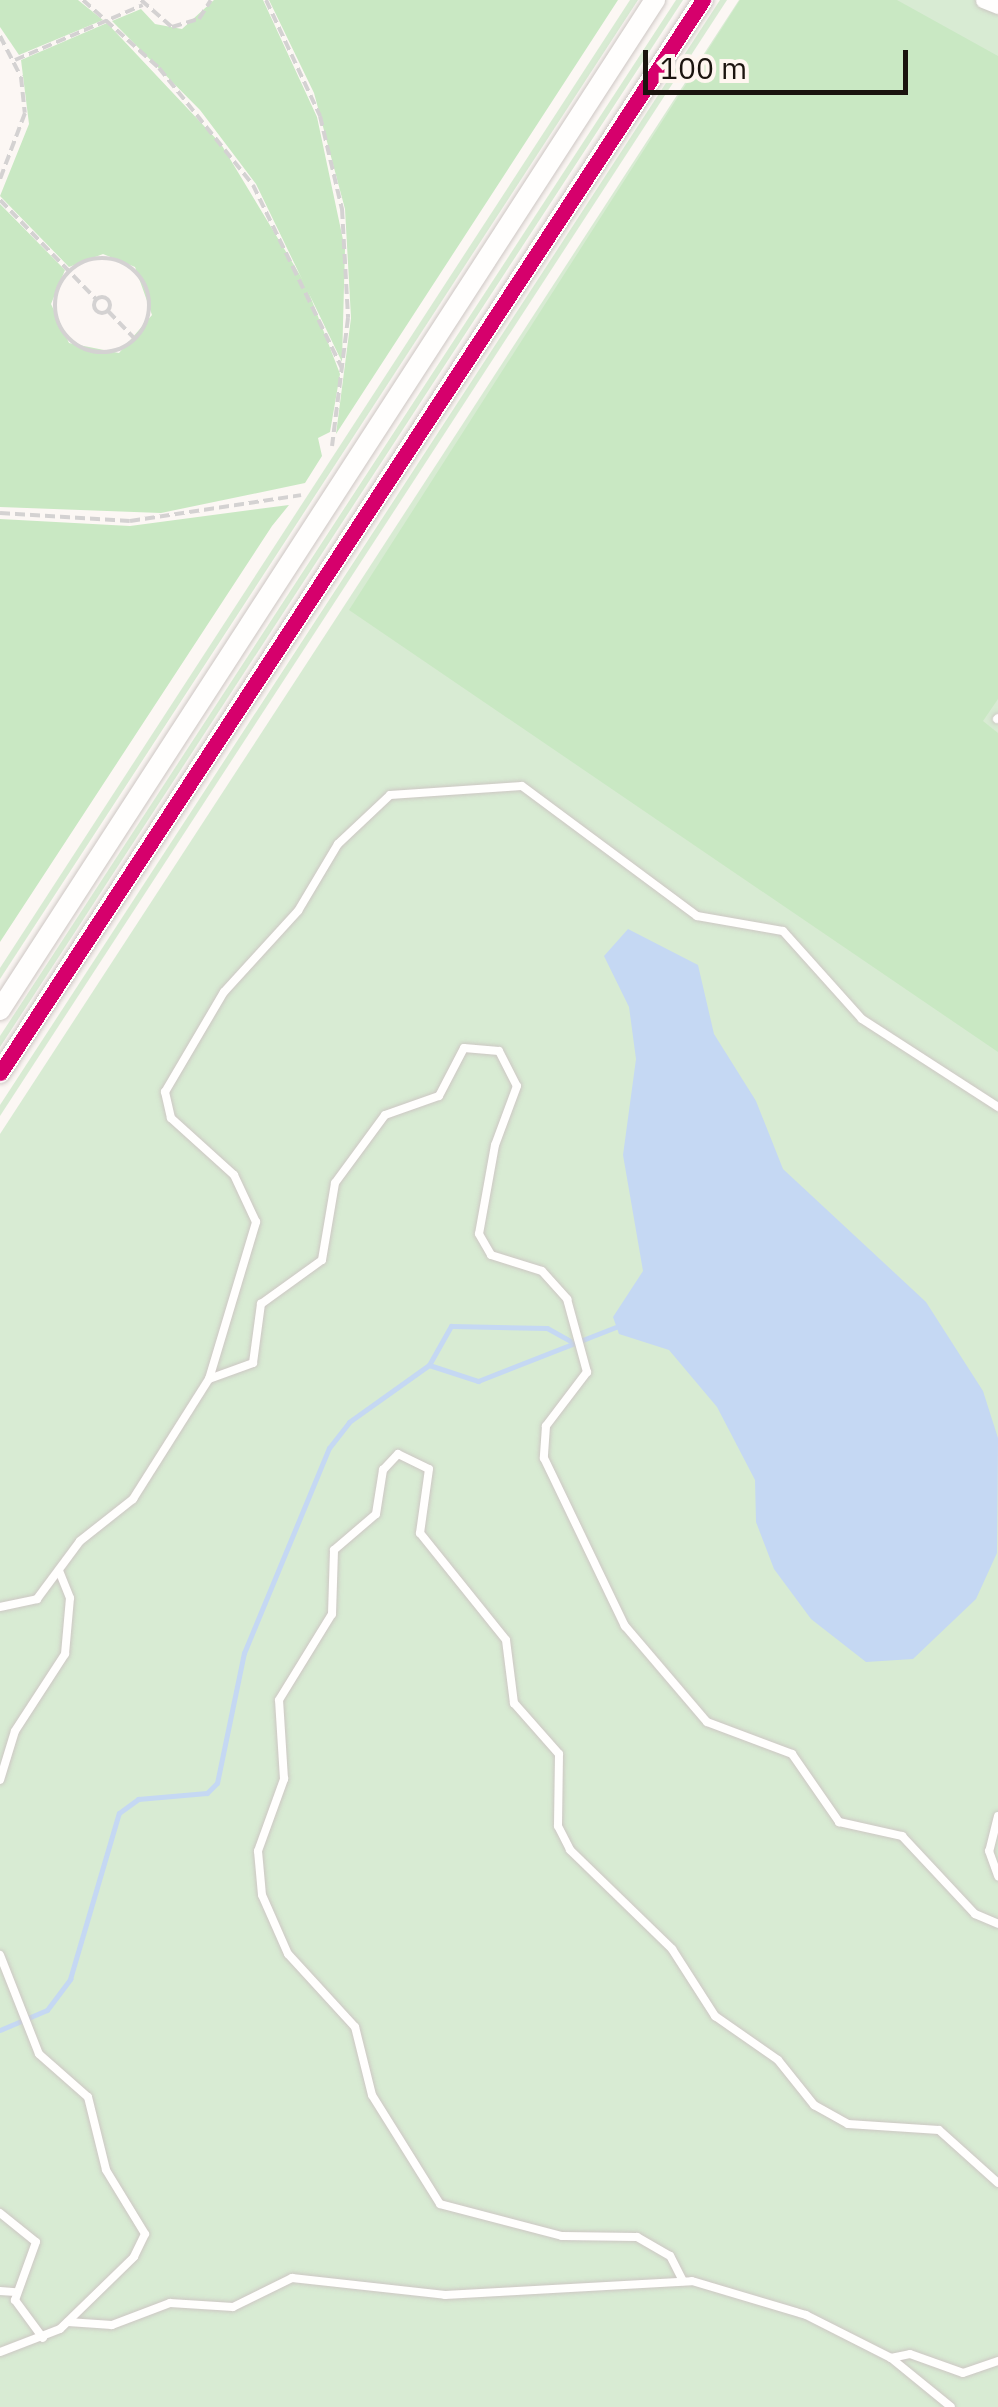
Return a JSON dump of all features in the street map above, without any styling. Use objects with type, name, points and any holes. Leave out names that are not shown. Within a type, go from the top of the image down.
[{"type":"street","points":[[0,1010],[655,0]]},
{"type":"street","points":[[0,1073],[703,0]]},
{"type":"street","points":[[983,0],[998,6]]},
{"type":"lane","points":[[0,1607],[29,1606],[146,1484],[209,1379],[256,1222],[234,1175],[171,1118],[165,1092],[224,992],[298,912],[338,844],[395,792],[522,786],[697,916],[782,931],[862,1019],[998,1107]]},
{"type":"lane","points":[[209,1379],[250,1367],[267,1295],[322,1260],[346,1164],[390,1110],[440,1096],[472,1044],[499,1051],[518,1080],[494,1145],[480,1240],[496,1258],[557,1283],[576,1329],[585,1379],[546,1426],[544,1458],[631,1636],[707,1722],[792,1754],[839,1822],[902,1836],[975,1914],[998,1924]]},
{"type":"lane","points":[[683,2281],[670,2256],[637,2237],[562,2236],[440,2204],[372,2095],[356,2027],[288,1954],[262,1896],[258,1851],[284,1779],[278,1700],[332,1614],[334,1550],[376,1514],[383,1470],[398,1454],[429,1469],[420,1533],[506,1640],[514,1703],[559,1754],[558,1826],[570,1850],[672,1949],[715,2016],[778,2060],[814,2105],[848,2124],[939,2130],[998,2183]]},
{"type":"lane","points":[[0,1780],[15,1731],[65,1654],[70,1598],[59,1571]]},
{"type":"lane","points":[[998,1816],[988,1851],[998,1876]]},
{"type":"lane","points":[[0,1955],[39,2054],[88,2097],[106,2170],[145,2234],[68,2322],[42,2338],[0,2352]]},
{"type":"lane","points":[[0,2213],[38,2246],[16,2292],[22,2318],[42,2338]]},
{"type":"lane","points":[[68,2322],[112,2325],[170,2303],[233,2307],[292,2278],[445,2295],[683,2281],[790,2309],[890,2358],[950,2407]]},
{"type":"lane","points":[[0,2291],[16,2292]]},
{"type":"lane","points":[[890,2358],[910,2354],[964,2374],[998,2361]]},
{"type":"path","points":[[83,0],[108,20],[254,185],[343,372]]},
{"type":"path","points":[[15,60],[142,3],[154,20],[181,26],[211,0]]},
{"type":"path","points":[[266,0],[312,94],[336,174],[348,272],[343,372],[332,446]]},
{"type":"path","points":[[0,36],[15,60],[25,113],[10,164],[0,179]]},
{"type":"path","points":[[0,158],[10,164]]},
{"type":"path","points":[[0,200],[96,299],[96,310],[108,311],[136,339]]},
{"type":"path","points":[[102,258],[136,272],[150,306],[136,339],[102,352],[68,338],[55,304],[69,271],[102,258]]},
{"type":"path","points":[[96,299],[108,299],[108,311]]},
{"type":"path","points":[[0,513],[130,520],[301,495]]},
{"type":"green space","points":[[0,0],[78,0],[103,20],[19,55],[0,27]]},
{"type":"green space","points":[[214,0],[263,0],[317,117],[345,249],[342,362],[256,184],[200,110],[112,21],[141,9],[155,24],[182,29]]},
{"type":"green space","points":[[269,0],[618,0],[336,434],[351,318],[345,209],[314,93]]},
{"type":"green space","points":[[630,0],[638,0],[0,979],[0,968]]},
{"type":"green space","points":[[676,0],[683,0],[0,1047],[0,1036]]},
{"type":"green space","points":[[720,0],[727,0],[0,1116],[0,1105]]},
{"type":"green space","points":[[739,0],[998,0],[998,2407],[0,2407],[0,1134]]},
{"type":"green space","points":[[740,0],[897,0],[998,56],[998,699],[983,721],[998,733],[998,1052],[349,610]]},
{"type":"green space","points":[[107,23],[221,144],[306,285],[340,374],[330,432],[318,438],[322,456],[305,483],[161,513],[0,507],[0,204],[65,270],[51,304],[69,343],[119,353],[152,315],[135,267],[103,254],[69,267],[0,196],[29,124],[21,60]]},
{"type":"green space","points":[[289,505],[0,942],[0,519],[130,526]]},
{"type":"water","points":[[628,929],[698,965],[714,1034],[756,1101],[783,1169],[926,1302],[983,1391],[998,1438],[997,1553],[976,1599],[913,1659],[866,1662],[811,1619],[774,1569],[756,1522],[755,1480],[717,1407],[669,1350],[619,1334],[613,1317],[643,1271],[623,1155],[636,1059],[629,1007],[604,956]]},
{"type":"waterway","points":[[429,1365],[451,1326],[547,1328],[570,1341]]},
{"type":"waterway","points":[[0,2030],[47,2010],[70,1979],[119,1813],[138,1799],[207,1793],[217,1783],[244,1653],[329,1448],[349,1422],[429,1365],[478,1381],[616,1327]]},
{"type":"cycle path","points":[[0,1073],[703,0]]}]
